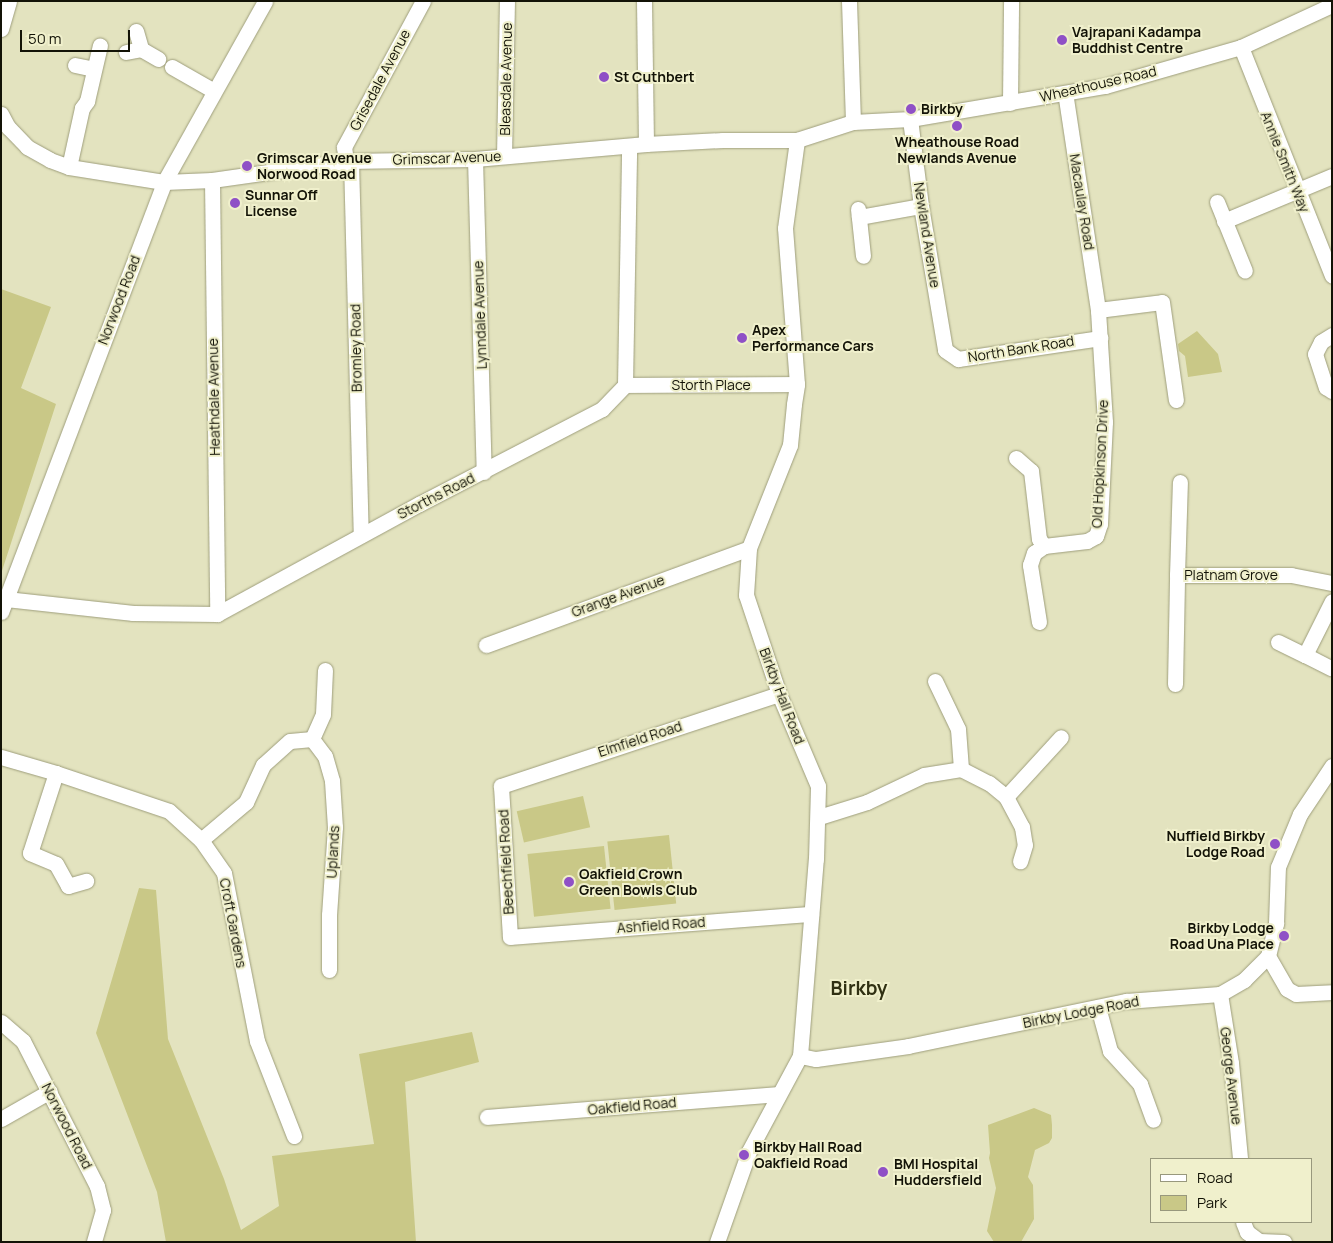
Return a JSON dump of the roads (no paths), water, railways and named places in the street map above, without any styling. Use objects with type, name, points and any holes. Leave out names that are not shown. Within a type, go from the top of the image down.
[{"type":"street","points":[[1,29],[9,1]]},
{"type":"street","name":"Norwood Road","points":[[4,605],[164,182],[265,1]]},
{"type":"street","name":"Grisedale Avenue","points":[[349,161],[344,147],[423,1]]},
{"type":"street","name":"Bleasdale Avenue","points":[[504,156],[507,1]]},
{"type":"street","points":[[644,1],[646,144]]},
{"type":"street","points":[[849,1],[853,122]]},
{"type":"street","points":[[1010,103],[1011,1]]},
{"type":"street","name":"Wheathouse Road","points":[[853,122],[910,119],[1105,86],[1241,47],[1332,5]]},
{"type":"street","points":[[136,31],[134,51],[158,59]]},
{"type":"street","points":[[69,167],[82,108],[87,102],[100,45]]},
{"type":"street","name":"Annie Smith Way","points":[[1241,47],[1296,190],[1332,276]]},
{"type":"street","points":[[75,65],[94,69]]},
{"type":"street","points":[[172,67],[214,91]]},
{"type":"street","name":"Macaulay Road","points":[[1066,94],[1098,310],[1100,338]]},
{"type":"street","name":"Grimscar Avenue","points":[[1,114],[8,127],[26,147],[50,160],[69,167],[164,182],[212,180],[349,161],[475,159],[646,144],[722,140],[796,140],[853,122]]},
{"type":"street","name":"Newland Avenue","points":[[910,119],[921,206],[945,350]]},
{"type":"street","name":"Birkby Hall Road","points":[[717,1242],[749,1151],[800,1056],[819,817],[818,786],[779,694],[746,595],[749,548],[790,445],[797,384],[785,228],[796,140]]},
{"type":"street","points":[[625,384],[630,146]]},
{"type":"street","name":"Lynndale Avenue","points":[[475,159],[484,472]]},
{"type":"street","name":"Bromley Road","points":[[349,161],[361,535]]},
{"type":"street","points":[[1224,221],[1332,176]]},
{"type":"street","name":"Heathdale Avenue","points":[[212,180],[217,614]]},
{"type":"street","points":[[1217,202],[1245,271]]},
{"type":"street","points":[[864,256],[858,213],[921,206]]},
{"type":"street","points":[[1098,310],[1162,302],[1176,400]]},
{"type":"street","points":[[1332,335],[1321,342],[1315,354],[1326,387],[1332,392]]},
{"type":"street","name":"North Bank Road","points":[[945,350],[958,359],[1100,338]]},
{"type":"street","name":"Old Hopkinson Drive","points":[[1044,546],[1087,541],[1096,536],[1100,524],[1105,422],[1100,338]]},
{"type":"street","name":"Storth Place","points":[[625,384],[797,384]]},
{"type":"street","name":"Storths Road","points":[[4,605],[133,613],[217,614],[361,535],[602,409],[625,384]]},
{"type":"street","points":[[1016,458],[1031,471],[1039,539],[1044,546],[1034,553],[1030,565],[1039,622]]},
{"type":"street","points":[[1177,575],[1180,482]]},
{"type":"street","name":"Grange Avenue","points":[[486,645],[749,548]]},
{"type":"street","name":"Platnam Grove","points":[[1175,684],[1177,575],[1291,575],[1332,583]]},
{"type":"street","points":[[1305,655],[1332,601]]},
{"type":"street","points":[[1278,642],[1332,668]]},
{"type":"street","points":[[201,840],[246,802],[263,765],[290,741],[312,739],[322,714],[324,670]]},
{"type":"street","points":[[935,680],[958,729],[961,769]]},
{"type":"street","name":"Elmfield Road","points":[[501,786],[779,694]]},
{"type":"street","points":[[1006,797],[1061,737]]},
{"type":"street","name":"Uplands","points":[[312,739],[325,756],[332,781],[334,808],[335,827],[329,915],[329,970]]},
{"type":"street","name":"Croft Gardens","points":[[1,757],[56,773],[169,811],[201,840],[224,873],[257,1041],[294,1136]]},
{"type":"street","points":[[1332,766],[1300,814],[1278,867],[1276,923],[1268,956],[1287,990],[1296,994],[1332,992]]},
{"type":"street","points":[[819,817],[867,802],[924,776],[961,769],[989,783],[1006,797],[1022,826],[1025,845],[1020,861]]},
{"type":"street","points":[[56,773],[30,853],[56,864],[68,886],[86,881]]},
{"type":"street","name":"Beechfield Road","points":[[501,786],[510,937]]},
{"type":"street","name":"Ashfield Road","points":[[510,937],[811,914]]},
{"type":"street","name":"Birkby Lodge Road","points":[[800,1056],[816,1059],[908,1046],[1126,1001],[1220,994],[1244,980],[1268,956]]},
{"type":"street","name":"George Avenue","points":[[1220,994],[1231,1063],[1240,1158]]},
{"type":"street","points":[[1098,1007],[1110,1051],[1140,1084],[1153,1120]]},
{"type":"street","name":"Norwood Road","points":[[1,1022],[22,1041],[50,1091],[97,1186],[103,1210],[94,1242]]},
{"type":"street","points":[[1,1119],[50,1091]]},
{"type":"street","name":"Oakfield Road","points":[[487,1117],[778,1094]]},
{"type":"street","points":[[1243,1223],[1247,1232],[1260,1241],[1284,1242]]},
{"type":"place","name":"Vajrapani Kadampa Buddhist Centre","points":[[1062,40]]},
{"type":"place","name":"St Cuthbert","points":[[604,77]]},
{"type":"place","name":"Birkby","points":[[911,109]]},
{"type":"place","name":"Wheathouse Road Newlands Avenue","points":[[957,126]]},
{"type":"place","name":"Grimscar Avenue Norwood Road","points":[[247,166]]},
{"type":"place","name":"Sunnar Off License","points":[[235,203]]},
{"type":"place","name":"Apex Performance Cars","points":[[742,338]]},
{"type":"place","name":"Nuffield Birkby Lodge Road","points":[[1275,844]]},
{"type":"place","name":"Oakfield Crown Green Bowls Club","points":[[569,882]]},
{"type":"place","name":"Birkby Lodge Road Una Place","points":[[1284,936]]},
{"type":"place","name":"Birkby Hall Road Oakfield Road","points":[[744,1155]]},
{"type":"place","name":"BMI Hospital Huddersfield","points":[[883,1172]]},
{"type":"district","name":"Birkby","points":[[859,989]]}]
